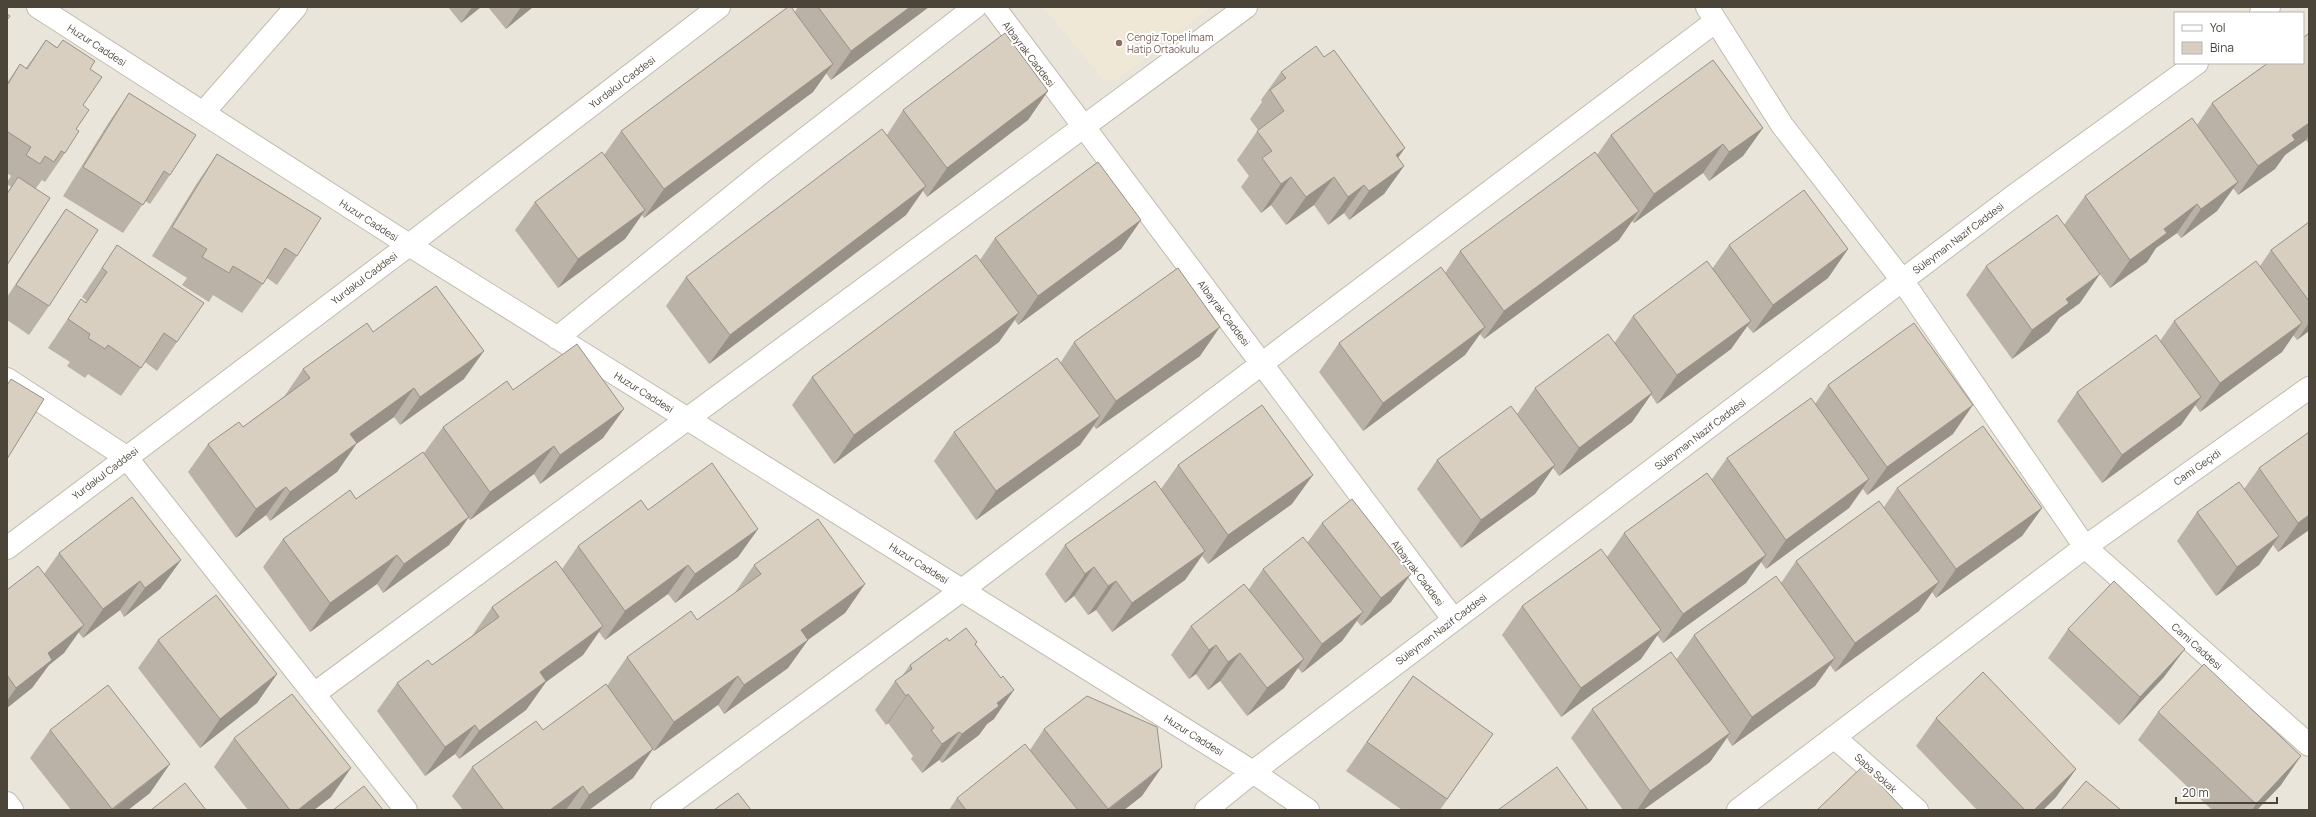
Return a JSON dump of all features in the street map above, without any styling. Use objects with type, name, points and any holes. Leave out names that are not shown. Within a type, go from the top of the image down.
[{"type":"street","name":"Huzur Caddesi","points":[[38,7],[409,245],[1253,772],[1308,810]]},
{"type":"street","points":[[203,113],[296,7]]},
{"type":"street","name":"Yurdakul Caddesi","points":[[7,548],[409,245],[720,7]]},
{"type":"street","points":[[557,338],[762,173],[975,7]]},
{"type":"street","name":"Albayrak Caddesi","points":[[994,7],[1454,620]]},
{"type":"street","points":[[314,694],[1246,7]]},
{"type":"street","points":[[662,810],[962,590],[1262,364],[1711,14]]},
{"type":"street","name":"Cami Caddesi","points":[[1711,14],[1782,125],[1902,280],[2085,547],[2309,745]]},
{"type":"street","name":"Süleyman Nazif Caddesi","points":[[1206,810],[1253,772],[1902,280],[2015,195],[2196,64]]},
{"type":"street","points":[[7,379],[126,457],[406,810]]},
{"type":"street","name":"Cami Geçidi","points":[[1738,810],[2085,547],[2309,388]]},
{"type":"street","name":"Saba Sokak","points":[[1834,737],[1917,810]]},
{"type":"street","points":[[7,804],[12,810]]},
{"type":"shaded area","points":[[7,7],[2309,7],[2309,810],[7,810]]},
{"type":"shaded area","name":"Cengiz Topel İmam Hatip Ortaokulu","points":[[1043,7],[1211,7],[1117,80],[1103,79]]},
{"type":"building","points":[[788,7],[791,7],[833,64],[664,189],[621,131]]},
{"type":"building","points":[[818,7],[910,7],[851,51]]},
{"type":"building","points":[[1005,33],[1048,91],[947,168],[903,110]]},
{"type":"building","points":[[2309,33],[2309,123],[2292,135],[2295,140],[2258,166],[2212,103],[2267,64],[2304,64],[2304,37]]},
{"type":"building","points":[[46,40],[57,48],[63,40],[95,61],[90,69],[102,77],[83,105],[89,110],[76,129],[79,131],[65,153],[61,151],[54,162],[45,156],[40,164],[26,155],[31,147],[8,132],[7,134],[7,83],[8,84],[20,64],[27,69]]},
{"type":"building","points":[[1316,46],[1324,57],[1334,50],[1405,148],[1396,155],[1404,166],[1369,191],[1364,185],[1348,197],[1334,177],[1306,197],[1291,177],[1281,184],[1262,158],[1272,151],[1257,131],[1284,111],[1270,90],[1286,78],[1281,72]]},
{"type":"building","points":[[1713,60],[1763,128],[1729,152],[1723,144],[1654,194],[1611,135]]},
{"type":"building","points":[[129,93],[196,135],[170,175],[164,171],[143,205],[83,167]]},
{"type":"building","points":[[2192,118],[2238,182],[2201,209],[2197,204],[2164,229],[2167,233],[2130,260],[2085,196]]},
{"type":"building","points":[[882,129],[926,186],[730,335],[686,277]]},
{"type":"building","points":[[602,152],[645,210],[578,259],[535,202]]},
{"type":"building","points":[[1595,152],[1639,211],[1504,311],[1460,251]]},
{"type":"building","points":[[217,154],[321,218],[297,256],[285,248],[263,284],[233,266],[229,273],[202,257],[207,249],[172,227]]},
{"type":"building","points":[[1098,162],[1141,220],[1038,296],[995,238]]},
{"type":"building","points":[[18,177],[50,198],[7,265],[7,194]]},
{"type":"building","points":[[1804,190],[1848,249],[1773,305],[1729,245]]},
{"type":"building","points":[[66,209],[98,230],[49,306],[16,285]]},
{"type":"building","points":[[2057,215],[2100,274],[2066,299],[2069,303],[2032,330],[1986,266]]},
{"type":"building","points":[[2309,222],[2309,301],[2271,250]]},
{"type":"building","points":[[117,245],[204,303],[177,342],[164,333],[141,368],[108,345],[105,349],[88,338],[90,334],[68,319],[81,299],[86,303],[107,272],[102,268]]},
{"type":"building","points":[[976,255],[1019,313],[854,435],[812,377]]},
{"type":"building","points":[[1707,261],[1751,321],[1677,375],[1633,316]]},
{"type":"building","points":[[2256,261],[2302,323],[2220,383],[2174,321]]},
{"type":"building","points":[[1441,267],[1485,327],[1383,403],[1339,343]]},
{"type":"building","points":[[1178,268],[1220,327],[1116,401],[1074,342]]},
{"type":"building","points":[[436,286],[484,351],[420,397],[414,388],[350,434],[357,443],[290,492],[286,487],[256,509],[208,444],[239,422],[243,427],[310,378],[303,369],[367,323],[373,332]]},
{"type":"building","points":[[1914,323],[1973,405],[1887,467],[1828,385]]},
{"type":"building","points":[[1608,334],[1652,393],[1579,448],[1535,388]]},
{"type":"building","points":[[2156,335],[2201,397],[2122,455],[2077,392]]},
{"type":"building","points":[[577,344],[624,409],[560,455],[554,446],[490,492],[443,427],[507,381],[513,390]]},
{"type":"building","points":[[1057,358],[1100,416],[996,491],[954,432]]},
{"type":"building","points":[[11,379],[44,399],[7,459],[7,385]]},
{"type":"building","points":[[1811,398],[1869,479],[1786,540],[1727,458]]},
{"type":"building","points":[[1262,405],[1313,475],[1228,535],[1178,465]]},
{"type":"building","points":[[1511,406],[1555,465],[1481,520],[1437,460]]},
{"type":"building","points":[[1983,426],[2042,508],[1956,569],[1897,488]]},
{"type":"building","points":[[2309,432],[2309,515],[2298,523],[2259,468]]},
{"type":"building","points":[[423,452],[469,517],[404,564],[397,555],[330,603],[283,539],[350,490],[356,499]]},
{"type":"building","points":[[712,463],[758,529],[695,574],[688,565],[625,611],[578,546],[641,500],[648,510]]},
{"type":"building","points":[[1707,473],[1766,555],[1683,614],[1624,533]]},
{"type":"building","points":[[1155,481],[1205,551],[1132,603],[1116,581],[1108,586],[1094,567],[1085,574],[1065,545]]},
{"type":"building","points":[[2239,482],[2279,536],[2237,567],[2197,512]]},
{"type":"building","points":[[132,497],[181,560],[145,588],[140,581],[103,609],[59,553]]},
{"type":"building","points":[[1352,499],[1411,574],[1381,598],[1322,523]]},
{"type":"building","points":[[1879,501],[1939,582],[1855,643],[1796,561]]},
{"type":"building","points":[[818,519],[865,584],[801,630],[808,640],[744,685],[738,676],[674,722],[627,657],[691,611],[697,620],[761,574],[754,565]]},
{"type":"building","points":[[1303,537],[1363,612],[1322,644],[1263,569]]},
{"type":"building","points":[[1601,549],[1661,630],[1581,688],[1522,606]]},
{"type":"building","points":[[556,561],[603,626],[540,672],[546,681],[479,731],[475,725],[445,747],[397,683],[428,660],[432,665],[499,617],[492,607]]},
{"type":"building","points":[[38,566],[84,625],[48,653],[52,660],[16,688],[7,675],[7,590]]},
{"type":"building","points":[[1776,576],[1835,658],[1752,717],[1694,635]]},
{"type":"building","points":[[2114,581],[2185,649],[2140,697],[2068,629]]},
{"type":"building","points":[[1244,584],[1304,659],[1267,688],[1240,653],[1228,662],[1216,645],[1209,650],[1191,626]]},
{"type":"building","points":[[216,595],[277,674],[220,719],[158,640]]},
{"type":"building","points":[[966,628],[977,642],[975,644],[1001,678],[1003,676],[1014,690],[997,703],[999,706],[962,734],[959,732],[942,744],[931,730],[934,728],[908,694],[906,696],[895,681],[912,669],[910,665],[947,638],[949,641]]},
{"type":"building","points":[[1671,652],[1730,733],[1650,791],[1592,709]]},
{"type":"building","points":[[2204,664],[2301,756],[2256,804],[2158,712]]},
{"type":"building","points":[[1983,672],[2076,769],[2034,810],[2025,810],[1936,718]]},
{"type":"building","points":[[1413,676],[1493,734],[1447,799],[1367,742]]},
{"type":"building","points":[[606,684],[653,749],[589,795],[583,786],[550,810],[504,810],[472,767],[536,721],[543,730]]},
{"type":"building","points":[[108,685],[170,764],[112,809],[50,730]]},
{"type":"building","points":[[292,694],[351,768],[298,810],[290,810],[234,738]]},
{"type":"building","points":[[1087,696],[1157,727],[1162,767],[1108,809],[1044,729]]},
{"type":"building","points":[[1025,744],[1078,810],[966,810],[957,798]]},
{"type":"building","points":[[1863,766],[1904,810],[1817,810]]},
{"type":"building","points":[[1557,767],[1588,810],[1498,810]]},
{"type":"building","points":[[2086,781],[2121,810],[2061,810]]},
{"type":"building","points":[[185,783],[206,810],[151,810]]},
{"type":"building","points":[[364,786],[383,810],[333,810]]},
{"type":"building","points":[[738,793],[751,810],[714,810]]},
{"type":"place","name":"Cengiz Topel İmam Hatip Ortaokulu","points":[[1119,43]]}]
